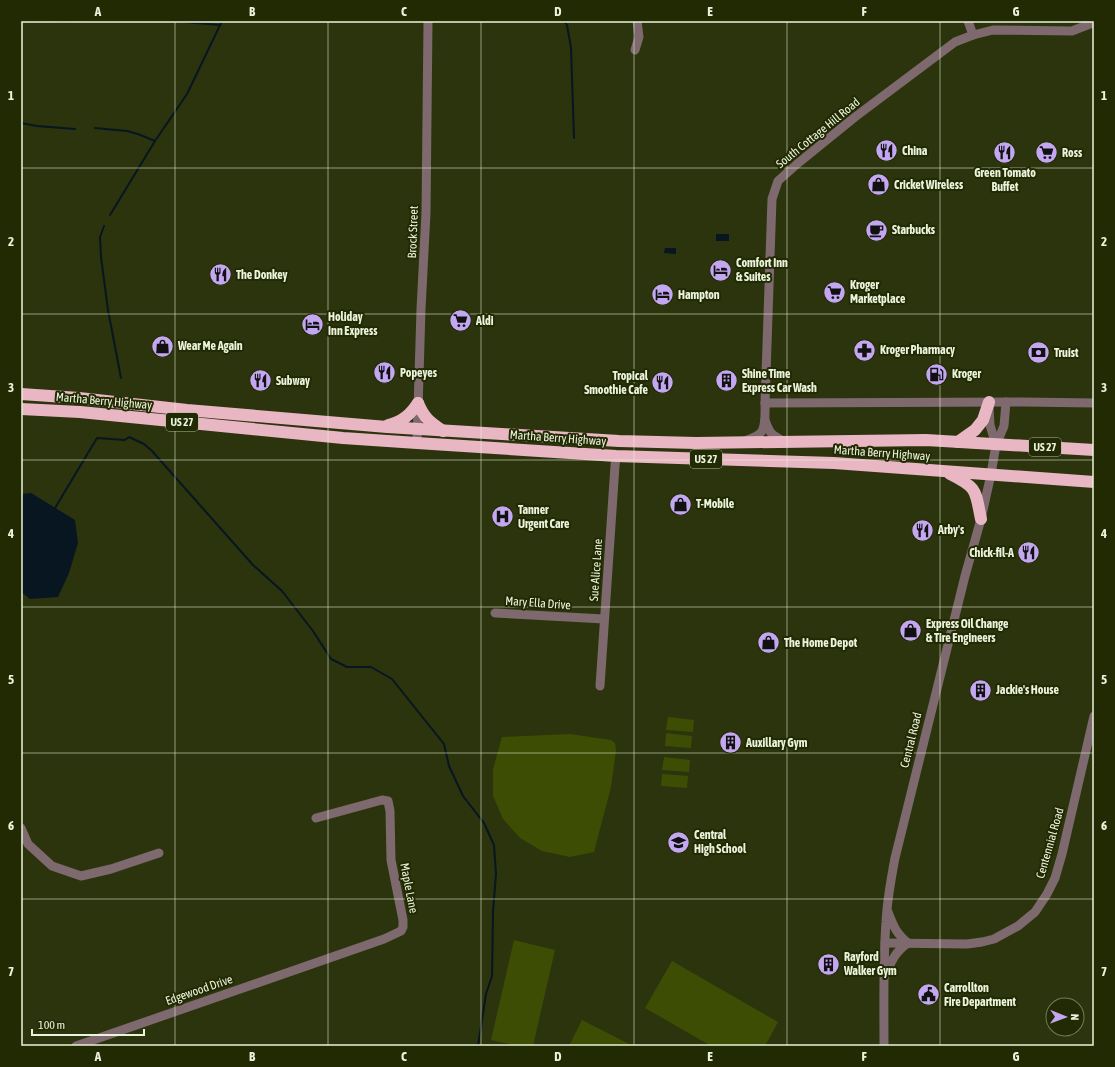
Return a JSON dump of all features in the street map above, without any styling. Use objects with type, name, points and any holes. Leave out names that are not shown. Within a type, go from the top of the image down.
[{"type":"highway","name":"Martha Berry Highway","points":[[21,394],[79,398],[187,410],[382,427],[618,441],[696,443],[908,440],[1094,450]]},
{"type":"highway","points":[[958,442],[975,430],[983,420],[989,402]]},
{"type":"highway","points":[[382,427],[404,419],[412,413],[418,403]]},
{"type":"highway","points":[[418,403],[427,420],[444,431]]},
{"type":"highway","name":"Martha Berry Highway","points":[[21,409],[80,412],[336,437],[417,443],[616,456],[834,463],[1094,482]]},
{"type":"highway","points":[[616,456],[618,441]]},
{"type":"highway","points":[[946,471],[971,486],[975,492],[981,519]]},
{"type":"street","name":"Brock Street","points":[[417,443],[426,213],[428,21]]},
{"type":"street","points":[[635,50],[639,37],[638,21]]},
{"type":"street","points":[[968,21],[973,35]]},
{"type":"street","name":"South Cottage Hill Road","points":[[765,419],[772,199],[778,181],[855,117],[955,42],[973,35],[993,30],[1072,31],[1094,21]]},
{"type":"street","points":[[766,402],[1094,403]]},
{"type":"street","name":"Central Road","points":[[989,402],[990,426],[996,445]]},
{"type":"street","name":"Central Road","points":[[884,1046],[885,943],[887,911],[892,875],[965,576],[981,519],[996,445],[1004,426],[1006,402]]},
{"type":"street","points":[[765,419],[769,431],[774,436],[785,442]]},
{"type":"street","points":[[743,442],[758,435],[762,431],[765,419]]},
{"type":"street","name":"Sue Alice Lane","points":[[600,686],[616,456]]},
{"type":"street","name":"Mary Ella Drive","points":[[495,613],[604,620]]},
{"type":"street","name":"Centennial Road","points":[[885,943],[967,944],[994,939],[1018,926],[1035,912],[1047,894],[1057,872],[1094,716]]},
{"type":"street","name":"Maple Lane","points":[[286,973],[384,939],[401,931],[403,927],[392,860],[390,811],[388,801],[382,800],[316,818]]},
{"type":"street","points":[[21,828],[28,844],[52,866],[81,876],[111,869],[159,853]]},
{"type":"street","points":[[884,978],[894,956],[908,943],[896,931],[887,911]]},
{"type":"street","name":"Edgewood Drive","points":[[76,1046],[286,973]]},
{"type":"green space","points":[[668,717],[694,720],[693,732],[666,730]]},
{"type":"green space","points":[[666,733],[692,736],[691,748],[665,746]]},
{"type":"green space","points":[[570,734],[611,740],[615,743],[616,750],[611,787],[594,852],[570,857],[542,851],[520,838],[503,819],[493,796],[493,769],[502,737]]},
{"type":"green space","points":[[664,757],[690,760],[689,772],[662,770]]},
{"type":"green space","points":[[662,774],[688,776],[687,788],[661,786]]},
{"type":"green space","points":[[514,940],[555,950],[533,1046],[518,1046],[491,1040]]},
{"type":"green space","points":[[672,961],[778,1022],[765,1046],[711,1046],[645,1008]]},
{"type":"green space","points":[[582,1020],[633,1046],[569,1046]]},
{"type":"water","points":[[716,234],[729,234],[729,241],[716,241]]},
{"type":"water","points":[[665,248],[676,248],[676,254],[664,253]]},
{"type":"water","points":[[31,493],[75,520],[78,543],[69,573],[58,597],[30,599],[21,592],[21,494]]},
{"type":"waterway","points":[[56,22],[85,21]]},
{"type":"waterway","points":[[172,21],[220,25]]},
{"type":"waterway","points":[[110,215],[155,141],[187,94],[222,21]]},
{"type":"waterway","points":[[564,21],[567,25],[571,48],[574,138]]},
{"type":"waterway","points":[[21,123],[37,126],[75,129]]},
{"type":"waterway","points":[[95,128],[127,131],[155,141]]},
{"type":"waterway","points":[[104,226],[100,237],[101,257],[108,310],[121,378]]},
{"type":"waterway","points":[[55,508],[97,438],[125,440],[129,437],[144,444],[152,451],[253,565],[282,591],[313,631],[331,659],[347,667],[371,667],[392,679],[444,744],[449,766],[463,796],[484,823],[494,845],[496,874],[493,911],[492,976],[486,994],[478,1046]]},
{"type":"place","name":"China","points":[[887,151]]},
{"type":"place","name":"Green Tomato Buffet","points":[[1005,152]]},
{"type":"place","name":"Ross","points":[[1047,153]]},
{"type":"place","name":"Cricket Wireless","points":[[878,185]]},
{"type":"place","name":"Starbucks","points":[[876,230]]},
{"type":"place","name":"Comfort Inn & Suites","points":[[721,270]]},
{"type":"place","name":"The Donkey","points":[[220,275]]},
{"type":"place","name":"Kroger Marketplace","points":[[835,292]]},
{"type":"place","name":"Hampton","points":[[663,295]]},
{"type":"place","name":"Aldi","points":[[460,321]]},
{"type":"place","name":"Holiday Inn Express","points":[[313,324]]},
{"type":"place","name":"Wear Me Again","points":[[162,346]]},
{"type":"place","name":"Kroger Pharmacy","points":[[864,350]]},
{"type":"place","name":"Truist","points":[[1039,353]]},
{"type":"place","name":"Popeyes","points":[[385,373]]},
{"type":"place","name":"Kroger","points":[[936,374]]},
{"type":"place","name":"Subway","points":[[260,381]]},
{"type":"place","name":"Shine Time Express Car Wash","points":[[727,381]]},
{"type":"place","name":"Tropical Smoothie Cafe","points":[[663,383]]},
{"type":"place","name":"T-Mobile","points":[[681,504]]},
{"type":"place","name":"Tanner Urgent Care","points":[[502,517]]},
{"type":"place","name":"Arby's","points":[[923,530]]},
{"type":"place","name":"Chick-fil-A","points":[[1029,553]]},
{"type":"place","name":"Express Oil Change & Tire Engineers","points":[[911,631]]},
{"type":"place","name":"The Home Depot","points":[[768,643]]},
{"type":"place","name":"Jackie's House","points":[[980,690]]},
{"type":"place","name":"Auxillary Gym","points":[[731,743]]},
{"type":"place","name":"Central High School","points":[[679,842]]},
{"type":"place","name":"Rayford Walker Gym","points":[[829,964]]},
{"type":"place","name":"Carrollton Fire Department","points":[[928,995]]}]
